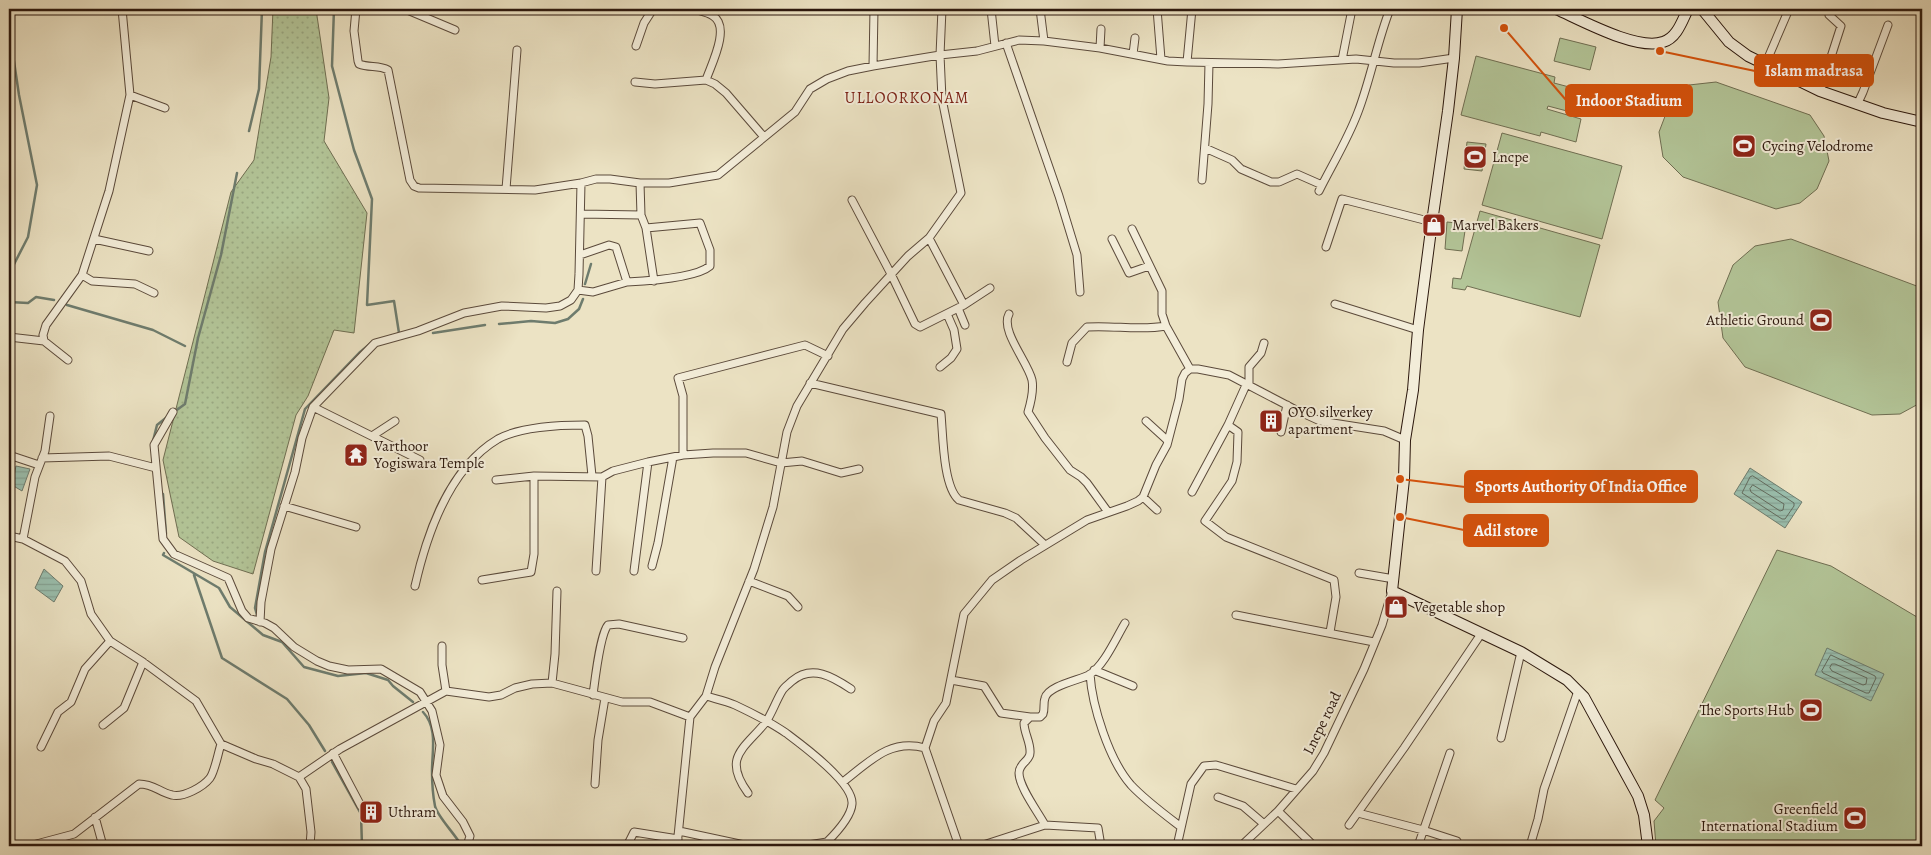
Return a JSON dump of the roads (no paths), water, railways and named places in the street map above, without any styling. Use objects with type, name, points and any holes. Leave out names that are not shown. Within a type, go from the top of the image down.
[{"type":"street","points":[[44,341],[43,335],[46,325],[82,275],[110,191],[130,95],[122,9]]},
{"type":"street","points":[[356,9],[354,31],[359,64],[388,70],[410,180],[414,186],[419,188],[535,190],[596,179],[640,183],[669,183],[718,175],[795,112],[810,89],[828,79],[848,71],[872,66],[977,51],[1018,40],[1044,41],[1100,48],[1161,59],[1209,63],[1278,64],[1356,59],[1419,63],[1454,58]]},
{"type":"street","points":[[405,9],[455,30]]},
{"type":"street","points":[[636,46],[644,23],[654,9]]},
{"type":"street","points":[[694,9],[715,16],[721,26],[721,37],[706,80]]},
{"type":"street","points":[[872,66],[874,9]]},
{"type":"street","points":[[627,846],[634,832],[678,843],[690,717],[706,696],[715,666],[749,581],[773,508],[788,432],[797,406],[843,329],[891,274],[929,238],[961,193],[942,100],[940,55],[942,9]]},
{"type":"street","points":[[992,9],[995,46]]},
{"type":"street","points":[[1040,9],[1044,41]]},
{"type":"street","points":[[1157,9],[1161,59]]},
{"type":"street","points":[[1187,62],[1192,9]]},
{"type":"street","points":[[1342,60],[1352,9]]},
{"type":"street","points":[[1205,148],[1232,160],[1241,169],[1271,182],[1279,182],[1297,174],[1321,188],[1345,142],[1358,111],[1372,61],[1390,9]]},
{"type":"street","points":[[1457,9],[1454,58],[1418,330],[1413,390],[1405,440],[1404,479],[1392,591],[1520,652],[1567,680],[1584,697],[1592,710],[1638,796],[1644,816],[1648,846]]},
{"type":"street","points":[[1556,9],[1630,41],[1648,43],[1663,42],[1678,31],[1688,9]]},
{"type":"street","points":[[1702,9],[1729,42],[1748,56],[1765,65],[1820,91],[1857,104],[1922,122]]},
{"type":"street","points":[[1765,65],[1789,9]]},
{"type":"street","points":[[1820,91],[1841,26],[1829,15],[1831,9]]},
{"type":"street","points":[[1857,104],[1888,24]]},
{"type":"street","points":[[1100,48],[1101,29]]},
{"type":"street","points":[[1133,54],[1135,38]]},
{"type":"street","points":[[1006,43],[1059,196],[1077,255],[1080,292]]},
{"type":"street","points":[[506,189],[517,50]]},
{"type":"street","points":[[1202,180],[1209,63]]},
{"type":"street","points":[[635,82],[655,84],[706,80],[726,93],[764,137]]},
{"type":"street","points":[[130,95],[166,108]]},
{"type":"street","points":[[260,622],[261,602],[271,548],[295,472],[302,438],[313,407],[375,343],[418,331],[464,313],[502,306],[546,308],[560,306],[571,300],[578,290],[582,183]]},
{"type":"street","points":[[640,183],[641,215],[646,228],[654,281]]},
{"type":"street","points":[[1326,248],[1342,199],[1432,222]]},
{"type":"street","points":[[852,200],[915,324],[920,327],[948,314],[990,288]]},
{"type":"street","points":[[581,214],[641,215]]},
{"type":"street","points":[[578,290],[593,292],[627,282],[654,281],[708,269],[710,266],[710,250],[700,223],[646,228]]},
{"type":"street","points":[[1132,229],[1162,292],[1162,314],[1166,326],[1190,369]]},
{"type":"street","points":[[929,238],[961,306],[965,325]]},
{"type":"street","points":[[1112,239],[1129,273],[1150,266]]},
{"type":"street","points":[[94,240],[149,251]]},
{"type":"street","points":[[580,255],[609,245],[616,247],[627,282]]},
{"type":"street","points":[[82,275],[92,281],[135,284],[154,293]]},
{"type":"street","points":[[1334,304],[1418,330]]},
{"type":"street","points":[[940,367],[957,349],[954,330],[948,314]]},
{"type":"street","points":[[1010,314],[1007,318],[1010,332],[1031,379],[1032,400],[1028,412],[1044,438],[1070,470],[1087,483],[1108,512]]},
{"type":"street","points":[[1067,362],[1072,343],[1087,327],[1110,326],[1141,329],[1166,326]]},
{"type":"street","points":[[9,337],[44,341],[68,360]]},
{"type":"street","points":[[1192,492],[1248,385],[1249,367],[1261,353],[1264,343]]},
{"type":"street","points":[[683,455],[683,396],[678,378],[805,345],[828,356]]},
{"type":"street","points":[[959,846],[925,748],[934,721],[946,703],[964,614],[992,580],[1045,545],[1087,520],[1138,501],[1143,496],[1168,441],[1179,399],[1182,378],[1185,373],[1190,369],[1229,375],[1320,420],[1384,431],[1405,440]]},
{"type":"street","points":[[810,383],[940,414],[947,467],[952,491],[955,496],[959,500],[1016,518],[1045,545]]},
{"type":"street","points":[[1281,432],[1287,405]]},
{"type":"street","points":[[313,407],[420,460]]},
{"type":"street","points":[[173,412],[154,445],[162,539],[174,554],[228,578],[242,612],[248,618],[274,628],[294,647],[317,661],[348,670],[381,669],[420,692],[432,711],[440,745],[436,775],[442,796],[463,822],[470,836],[467,846]]},
{"type":"street","points":[[23,540],[35,477],[45,451],[50,416]]},
{"type":"street","points":[[372,436],[395,421]]},
{"type":"street","points":[[1146,421],[1168,441]]},
{"type":"street","points":[[415,586],[439,510],[455,480],[485,449],[499,439],[556,424],[585,425],[592,476]]},
{"type":"street","points":[[1228,425],[1238,432],[1235,472],[1232,481],[1205,521],[1226,537],[1334,580],[1336,597],[1330,632]]},
{"type":"street","points":[[496,480],[534,476],[602,477],[613,471],[683,455],[746,453],[781,463],[802,461],[841,472],[859,469]]},
{"type":"street","points":[[9,455],[39,465]]},
{"type":"street","points":[[42,458],[109,456],[156,468]]},
{"type":"street","points":[[652,566],[658,543],[673,457]]},
{"type":"street","points":[[634,571],[648,462]]},
{"type":"street","points":[[482,580],[531,572],[534,554],[534,476]]},
{"type":"street","points":[[596,571],[602,477]]},
{"type":"street","points":[[1143,496],[1157,510]]},
{"type":"street","points":[[284,506],[356,526]]},
{"type":"street","points":[[9,536],[23,540],[65,561],[81,581],[91,614],[110,641],[143,662],[196,701],[221,744],[256,759],[274,764],[299,777],[306,789],[311,832],[310,846]]},
{"type":"street","points":[[1360,573],[1394,579]]},
{"type":"street","points":[[749,581],[788,596],[798,607]]},
{"type":"street","points":[[552,683],[557,591]]},
{"type":"street","name":"Lncpe road","points":[[1241,846],[1278,811],[1313,771],[1324,753],[1374,642],[1392,591]]},
{"type":"street","points":[[1236,615],[1374,642]]},
{"type":"street","points":[[951,680],[984,686],[1001,713],[1040,717],[1044,714],[1045,698],[1048,693],[1092,672],[1108,652],[1125,623]]},
{"type":"street","points":[[593,695],[604,629],[608,625],[619,624],[683,638]]},
{"type":"street","points":[[1349,825],[1429,712],[1481,634]]},
{"type":"street","points":[[41,747],[58,712],[71,702],[85,669],[110,641]]},
{"type":"street","points":[[442,646],[442,665],[446,691]]},
{"type":"street","points":[[1501,738],[1520,652]]},
{"type":"street","points":[[103,725],[124,708],[143,662]]},
{"type":"street","points":[[748,793],[739,780],[736,770],[737,761],[744,745],[766,721],[783,689],[796,678],[809,672],[822,673],[833,677],[851,689]]},
{"type":"street","points":[[1092,672],[1133,686]]},
{"type":"street","points":[[1092,672],[1094,706],[1112,755],[1130,784],[1181,827]]},
{"type":"street","points":[[299,777],[333,753],[446,691],[489,697],[501,695],[524,686],[552,683],[622,702],[650,702],[690,717]]},
{"type":"street","points":[[1530,846],[1544,789],[1578,691]]},
{"type":"street","points":[[706,696],[733,704],[786,733],[843,782],[851,795],[852,804],[849,813],[827,842],[802,846]]},
{"type":"street","points":[[595,784],[598,740],[605,698]]},
{"type":"street","points":[[1030,716],[1024,723],[1030,756],[1021,765],[1019,773],[1021,783],[1046,825]]},
{"type":"street","points":[[29,846],[74,834],[139,784],[148,784],[172,795],[184,795],[200,787],[210,778],[221,744]]},
{"type":"street","points":[[843,782],[887,750],[899,746],[914,745],[925,748]]},
{"type":"street","points":[[333,753],[361,806]]},
{"type":"street","points":[[1418,846],[1450,753]]},
{"type":"street","points":[[1177,846],[1191,784],[1204,766],[1216,765],[1296,789]]},
{"type":"street","points":[[1218,797],[1243,806],[1264,824]]},
{"type":"street","points":[[1278,811],[1314,846]]},
{"type":"street","points":[[1358,813],[1457,841]]},
{"type":"street","points":[[95,817],[103,846]]},
{"type":"street","points":[[980,846],[1046,825],[1098,828],[1102,846]]},
{"type":"street","points":[[679,831],[749,846]]},
{"type":"water","points":[[16,466],[30,469],[22,491],[12,485]]},
{"type":"water","points":[[1750,468],[1802,502],[1785,528],[1734,494]]},
{"type":"water","points":[[44,569],[63,586],[54,602],[35,588]]},
{"type":"water","points":[[1827,648],[1884,674],[1871,701],[1815,675]]},
{"type":"waterway","points":[[249,131],[259,89],[262,9]]},
{"type":"waterway","points":[[334,9],[332,66],[354,150],[372,199],[367,305],[394,301],[399,333],[397,334]]},
{"type":"waterway","points":[[9,21],[11,34]]},
{"type":"waterway","points":[[9,274],[28,237],[37,185],[19,95],[12,48]]},
{"type":"waterway","points":[[174,412],[185,404],[198,338],[221,255],[237,173]]},
{"type":"waterway","points":[[585,284],[591,264]]},
{"type":"waterway","points":[[9,302],[28,303],[36,297],[54,300]]},
{"type":"waterway","points":[[499,324],[531,321],[555,323],[568,319],[579,309],[583,299]]},
{"type":"waterway","points":[[67,305],[153,330],[185,346]]},
{"type":"waterway","points":[[433,333],[485,325]]},
{"type":"waterway","points":[[257,615],[255,608],[265,552],[305,409],[371,343]]},
{"type":"waterway","points":[[153,441],[157,425],[167,417]]},
{"type":"waterway","points":[[163,494],[166,534]]},
{"type":"waterway","points":[[164,553],[163,555],[219,588],[230,607],[263,635],[282,642],[304,667],[338,676],[366,673],[388,680],[413,702]]},
{"type":"waterway","points":[[194,575],[222,658],[287,699],[309,725],[325,751]]},
{"type":"waterway","points":[[423,712],[428,718],[432,732],[432,780],[436,810],[461,845]]},
{"type":"waterway","points":[[332,762],[361,814],[362,846]]},
{"type":"place","name":"Indoor Stadium","points":[[1504,28]]},
{"type":"place","name":"Islam madrasa","points":[[1660,51]]},
{"type":"place","name":"Cycing Velodrome","points":[[1744,146]]},
{"type":"place","name":"Lncpe","points":[[1475,157]]},
{"type":"place","name":"Marvel Bakers","points":[[1434,225]]},
{"type":"place","name":"Athletic Ground","points":[[1821,320]]},
{"type":"place","name":"OYO silverkey apartment","points":[[1271,421]]},
{"type":"place","name":"Varthoor Yogiswara Temple","points":[[356,455]]},
{"type":"place","name":"Sports Authority Of India Office","points":[[1400,479]]},
{"type":"place","name":"Adil store","points":[[1400,517]]},
{"type":"place","name":"Vegetable shop","points":[[1396,607]]},
{"type":"place","name":"The Sports Hub","points":[[1811,710]]},
{"type":"place","name":"Uthram","points":[[371,812]]},
{"type":"place","name":"Greenfield International Stadium","points":[[1855,818]]},
{"type":"district","name":"ULLOORKONAM","points":[[907,98]]}]
